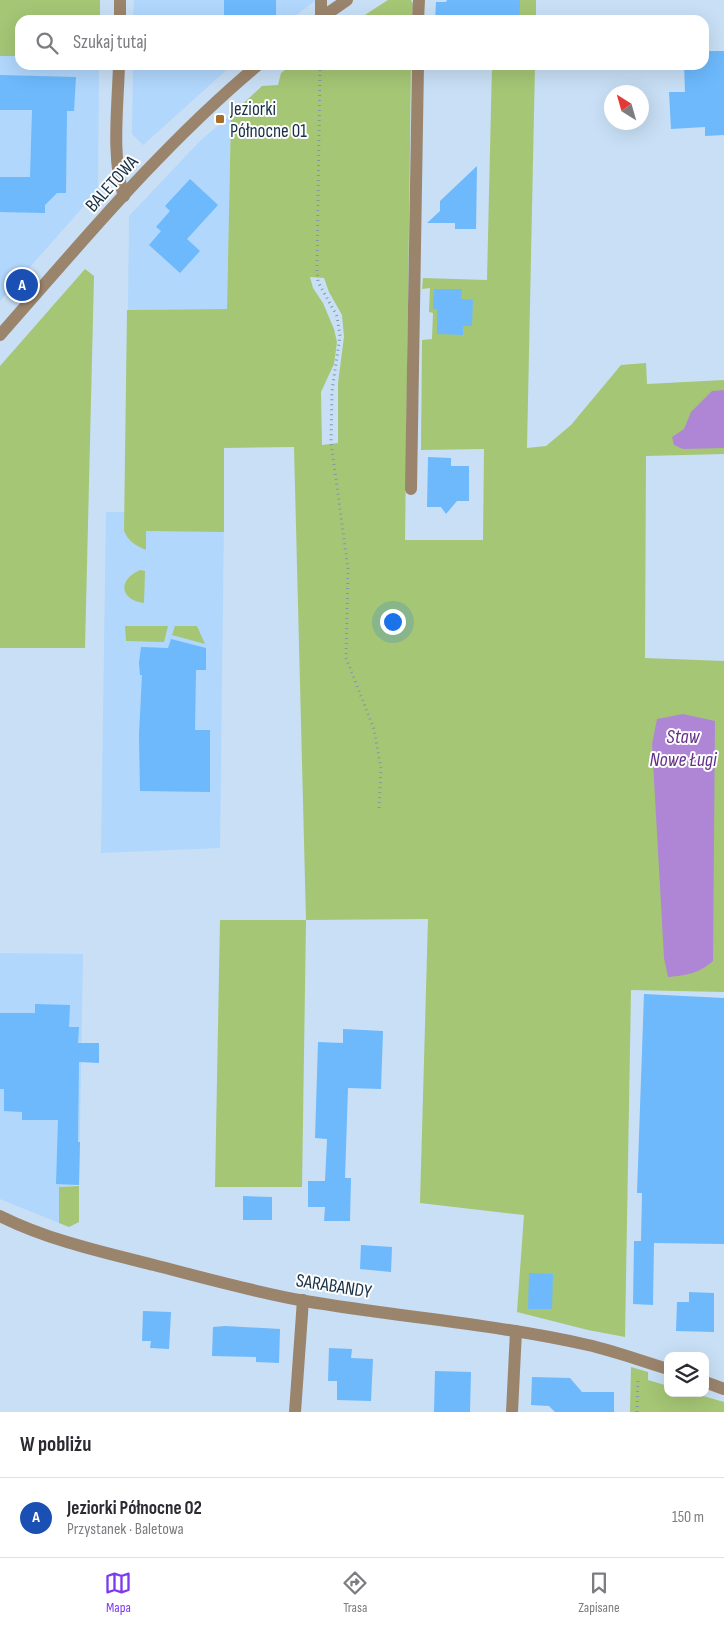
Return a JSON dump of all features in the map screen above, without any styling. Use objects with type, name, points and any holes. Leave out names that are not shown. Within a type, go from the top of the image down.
[{"type":"street","points":[[120,0],[120,15]]},
{"type":"street","points":[[319,15],[321,0]]},
{"type":"street","points":[[325,15],[347,0]]},
{"type":"street","points":[[418,0],[418,15]]},
{"type":"street","points":[[119,70],[117,158],[119,182],[124,196]]},
{"type":"street","name":"BALETOWA","points":[[0,335],[192,123],[252,70]]},
{"type":"street","points":[[411,489],[418,70]]},
{"type":"street","name":"SARABANDY","points":[[0,1216],[20,1226],[99,1252],[242,1288],[303,1300],[516,1330],[590,1345],[664,1368]]},
{"type":"street","points":[[295,1412],[303,1300]]},
{"type":"street","points":[[512,1412],[516,1330]]},
{"type":"street","points":[[709,1383],[724,1389]]},
{"type":"path","points":[[320,70],[317,270],[318,282],[337,316],[340,336],[332,391],[331,442],[348,569],[346,658],[374,729],[381,769],[379,809]]},
{"type":"path","points":[[637,1412],[638,1376],[641,1360]]},
{"type":"shaded area","points":[[134,0],[316,0],[296,15],[133,15]]},
{"type":"shaded area","points":[[0,56],[15,56],[15,70],[99,70],[98,190],[0,301]]},
{"type":"shaded area","points":[[133,70],[226,70],[143,145],[132,134]]},
{"type":"shaded area","points":[[231,115],[227,309],[128,310],[129,216],[201,140]]},
{"type":"shaded area","points":[[106,512],[224,513],[220,848],[101,853]]},
{"type":"shaded area","points":[[0,953],[83,954],[79,1185],[59,1187],[59,1223],[0,1199]]},
{"type":"green space","points":[[0,0],[100,0],[100,15],[15,15],[15,56],[0,56]]},
{"type":"green space","points":[[388,0],[411,0],[413,4],[412,15],[365,15]]},
{"type":"green space","points":[[493,0],[536,0],[536,15],[493,15]]},
{"type":"green space","points":[[285,70],[411,70],[405,540],[483,540],[484,449],[421,450],[422,340],[432,339],[433,313],[429,312],[430,288],[422,289],[423,278],[487,280],[492,70],[535,70],[527,448],[546,446],[571,425],[621,365],[646,363],[647,384],[724,380],[724,454],[646,456],[645,658],[724,661],[724,992],[631,990],[625,1337],[588,1330],[517,1312],[524,1215],[420,1203],[428,919],[306,920],[294,447],[224,448],[224,532],[146,531],[146,550],[133,543],[124,531],[127,310],[227,309],[231,115],[262,86],[278,85],[281,73]],"holes":[[[310,277],[324,278],[329,292],[342,315],[344,337],[338,383],[338,443],[322,445],[321,392],[334,364],[337,342],[334,329],[323,303],[313,288]]]},
{"type":"green space","points":[[85,269],[94,276],[85,648],[0,648],[0,366]]},
{"type":"green space","points":[[140,570],[145,571],[144,603],[130,598],[124,589],[128,579]]},
{"type":"green space","points":[[125,626],[168,626],[164,642],[126,641]]},
{"type":"green space","points":[[175,626],[197,626],[205,644],[172,635]]},
{"type":"green space","points":[[220,920],[306,920],[302,1187],[215,1187]]},
{"type":"green space","points":[[79,1186],[79,1222],[69,1227],[59,1223],[59,1187]]},
{"type":"green space","points":[[631,1367],[648,1372],[648,1380],[664,1385],[664,1397],[707,1397],[724,1402],[724,1412],[630,1412]]},
{"type":"water","points":[[724,390],[724,448],[683,449],[674,445],[672,437],[684,429],[691,412],[712,391]]},
{"type":"water","name":"Staw Nowe Ługi","points":[[683,714],[715,721],[713,961],[692,973],[668,977],[664,958],[652,744],[657,719]]},
{"type":"building","points":[[224,0],[276,0],[276,15],[224,15]]},
{"type":"building","points":[[447,0],[520,0],[519,15],[435,15],[436,2],[446,2]]},
{"type":"building","points":[[709,51],[724,51],[724,135],[705,136],[705,127],[671,129],[669,92],[685,92],[684,70],[709,70]]},
{"type":"building","points":[[0,75],[76,77],[74,111],[67,111],[66,193],[57,193],[45,205],[45,213],[0,212],[0,177],[30,177],[32,110],[0,110]]},
{"type":"building","points":[[477,166],[476,229],[455,229],[455,223],[427,223],[440,211],[440,201]]},
{"type":"building","points":[[190,179],[218,205],[187,239],[200,251],[180,273],[149,245],[161,231],[156,227],[170,211],[165,206]]},
{"type":"building","points":[[434,289],[462,289],[461,299],[473,300],[472,326],[463,326],[463,335],[437,334],[437,309],[433,309]]},
{"type":"building","points":[[428,457],[451,458],[451,466],[469,466],[469,501],[457,501],[446,514],[441,507],[427,507]]},
{"type":"building","points":[[171,639],[206,648],[206,670],[196,670],[195,730],[210,730],[210,792],[140,791],[139,735],[142,675],[140,675],[139,663],[141,647],[168,648]]},
{"type":"building","points":[[644,994],[724,998],[724,1244],[654,1243],[653,1305],[633,1304],[634,1241],[641,1241],[642,1193],[637,1193]]},
{"type":"building","points":[[35,1004],[70,1005],[69,1027],[79,1027],[78,1043],[99,1043],[99,1063],[79,1062],[79,1185],[56,1184],[58,1120],[22,1120],[22,1112],[4,1111],[4,1089],[0,1089],[0,1013],[35,1013]]},
{"type":"building","points":[[343,1029],[383,1031],[381,1089],[348,1088],[345,1178],[351,1178],[350,1221],[324,1221],[325,1207],[308,1207],[308,1181],[325,1181],[327,1139],[315,1138],[318,1042],[343,1043]]},
{"type":"building","points":[[243,1196],[272,1197],[272,1220],[243,1220]]},
{"type":"building","points":[[361,1245],[392,1247],[391,1272],[360,1269]]},
{"type":"building","points":[[529,1273],[553,1274],[552,1309],[528,1309]]},
{"type":"building","points":[[689,1292],[714,1293],[714,1332],[676,1331],[677,1302],[689,1302]]},
{"type":"building","points":[[143,1311],[171,1312],[169,1349],[150,1348],[151,1341],[142,1341]]},
{"type":"building","points":[[213,1327],[280,1329],[279,1363],[256,1362],[256,1357],[212,1356]]},
{"type":"building","points":[[329,1348],[352,1349],[351,1358],[373,1359],[371,1401],[337,1400],[337,1381],[328,1381]]},
{"type":"building","points":[[435,1371],[471,1372],[470,1412],[434,1412]]},
{"type":"building","points":[[532,1377],[570,1378],[582,1392],[614,1392],[614,1412],[555,1412],[549,1406],[531,1405]]},
{"type":"place","name":"Jeziorki Północne 01","points":[[220,119]]},
{"type":"place","name":"Jeziorki Północne 02","points":[[22,285]]}]
